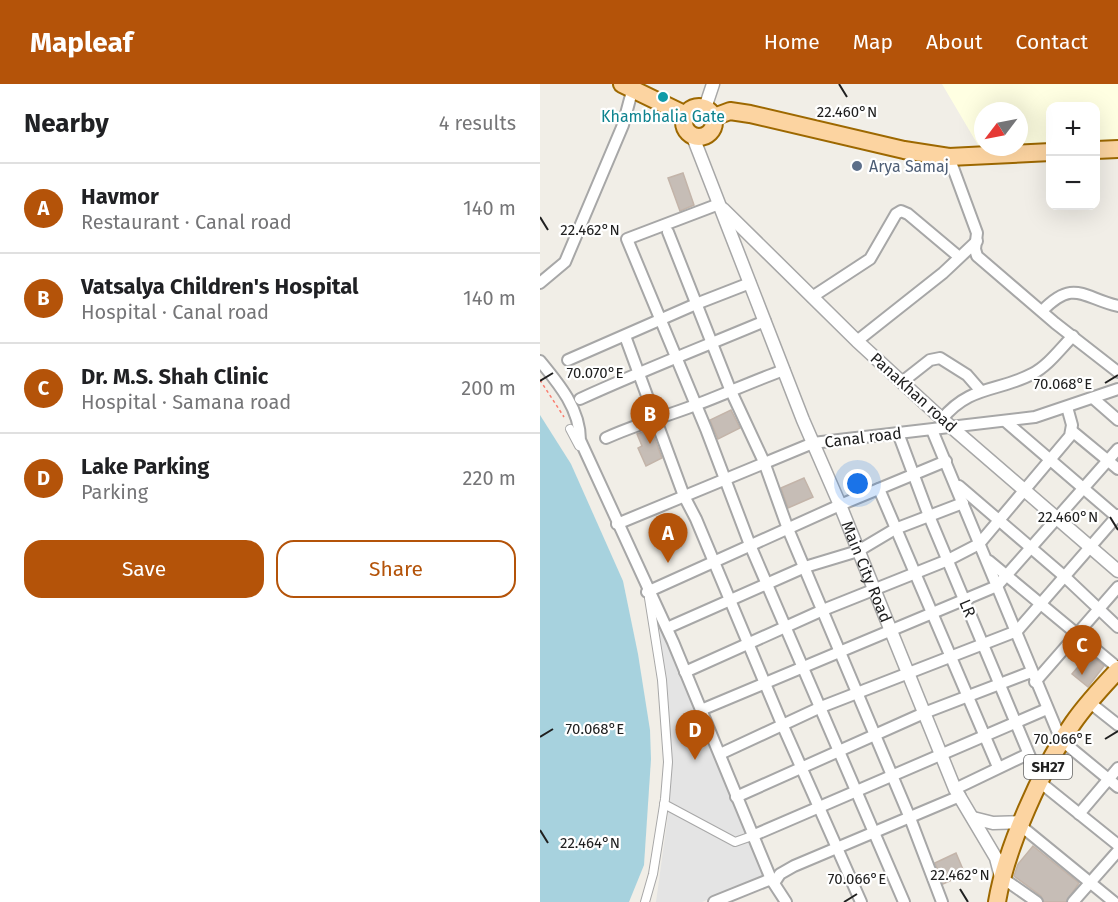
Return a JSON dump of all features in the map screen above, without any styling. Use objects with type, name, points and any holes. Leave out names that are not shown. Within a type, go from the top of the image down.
[{"type":"main road","points":[[630,86],[686,115]]},
{"type":"main road","points":[[710,113],[714,127],[708,135],[693,137],[686,130],[686,115],[693,108],[710,113],[730,111],[750,114],[904,150],[949,157],[1046,152]]},
{"type":"main road","points":[[1100,150],[1118,149]]},
{"type":"main road","name":"SH27","points":[[1001,877],[1022,824],[1061,740],[1089,702],[1118,669]]},
{"type":"main road","name":"Main City Road","points":[[997,902],[1001,877]]},
{"type":"street","points":[[710,113],[713,84]]},
{"type":"street","points":[[540,283],[565,262],[624,125],[630,86]]},
{"type":"street","name":"Main City Road","points":[[693,137],[813,443],[957,793],[996,858],[1001,877]]},
{"type":"street","points":[[949,157],[977,233],[975,249],[977,256],[1118,372]]},
{"type":"street","points":[[719,204],[627,239],[750,545],[904,902]]},
{"type":"street","name":"PanaKhan road","points":[[719,204],[857,341],[942,419],[1118,571]]},
{"type":"street","points":[[812,297],[870,259],[896,214],[901,211],[908,213],[958,256]]},
{"type":"street","points":[[668,232],[730,389],[764,462],[788,529],[873,735],[910,818],[942,902]]},
{"type":"street","points":[[857,341],[942,273],[977,241]]},
{"type":"street","points":[[568,360],[696,304],[750,284]]},
{"type":"street","points":[[1042,311],[1059,296],[1073,293],[1094,296],[1118,306]]},
{"type":"street","points":[[580,399],[636,373],[677,359],[765,321]]},
{"type":"street","points":[[625,336],[636,373],[656,419],[684,496],[714,561],[835,848],[861,902]]},
{"type":"street","points":[[942,419],[958,402],[980,390],[1032,374],[1072,336]]},
{"type":"street","points":[[902,382],[925,363],[939,358],[967,375],[980,390]]},
{"type":"street","points":[[540,361],[565,391],[580,429],[580,440],[647,592],[667,628],[772,881],[786,902]]},
{"type":"street","points":[[606,438],[634,425],[695,405],[730,389],[784,370]]},
{"type":"street","name":"Canal road","points":[[617,524],[813,443],[1035,417],[1094,399],[1118,389]]},
{"type":"street","points":[[1094,399],[1118,420]]},
{"type":"street","points":[[1067,407],[1072,431],[1118,469]]},
{"type":"street","points":[[720,754],[821,707],[982,643],[1017,632],[1118,517],[1005,421]]},
{"type":"street","points":[[570,429],[617,524]]},
{"type":"street","points":[[932,430],[957,485],[1033,677],[1061,740],[1118,787]]},
{"type":"street","points":[[685,672],[822,610],[948,560],[979,544],[1072,431]]},
{"type":"street","name":"LR","points":[[898,433],[929,516],[1041,783]]},
{"type":"street","points":[[702,710],[840,654],[997,586],[1118,449]]},
{"type":"street","points":[[647,592],[840,505],[946,461]]},
{"type":"street","points":[[957,485],[1065,577],[1118,627]]},
{"type":"street","points":[[879,489],[998,767]]},
{"type":"street","points":[[667,628],[805,567],[858,551],[895,529],[963,503]]},
{"type":"street","points":[[987,560],[1118,669]]},
{"type":"street","points":[[737,796],[838,749],[1000,682],[1033,677],[1078,635],[1118,587]]},
{"type":"street","points":[[645,902],[653,873],[668,762],[662,680],[647,592]]},
{"type":"street","points":[[1089,702],[1118,725]]},
{"type":"street","points":[[664,804],[735,842],[1047,709]]},
{"type":"street","points":[[714,902],[772,881],[786,870],[910,818],[957,793],[998,767],[1028,754]]},
{"type":"street","points":[[1079,814],[1118,768]]},
{"type":"street","points":[[1041,783],[1118,845]]},
{"type":"street","points":[[973,818],[993,823],[1022,824],[1114,902]]},
{"type":"street","points":[[1073,902],[1118,851]]},
{"type":"street","points":[[1001,877],[1037,902]]},
{"type":"path","points":[[540,380],[570,429]]},
{"type":"shaded area","points":[[942,84],[1118,84],[1118,142],[1100,145],[1100,102],[1046,102],[1046,152],[1028,149],[1028,102],[974,102],[974,138]]},
{"type":"shaded area","points":[[651,604],[662,622],[766,875],[702,902],[656,902],[670,800],[669,745]]},
{"type":"water","points":[[540,415],[571,464],[623,581],[638,654],[650,730],[651,759],[644,865],[629,902],[540,902]]},
{"type":"building","points":[[683,173],[694,205],[680,211],[668,178]]},
{"type":"building","points":[[731,410],[740,428],[718,439],[710,420]]},
{"type":"building","points":[[651,429],[662,458],[646,466],[638,448],[642,446],[637,434]]},
{"type":"building","points":[[804,478],[813,497],[788,508],[781,488]]},
{"type":"building","points":[[1089,654],[1104,666],[1088,687],[1072,674]]},
{"type":"building","points":[[1033,846],[1079,883],[1066,902],[1044,902],[1041,896],[1014,876],[1018,864]]},
{"type":"building","points":[[956,853],[965,874],[943,884],[935,863]]},
{"type":"place","name":"Khambhalia Gate","points":[[663,97]]},
{"type":"place","name":"Arya Samaj","points":[[857,166]]},
{"type":"place","name":"Vatsalya Children's Hospital","points":[[650,444]]},
{"type":"place","name":"Havmor","points":[[668,563]]},
{"type":"place","name":"Dr. M.S. Shah Clinic","points":[[1082,675]]},
{"type":"place","name":"Lake Parking","points":[[695,760]]}]
